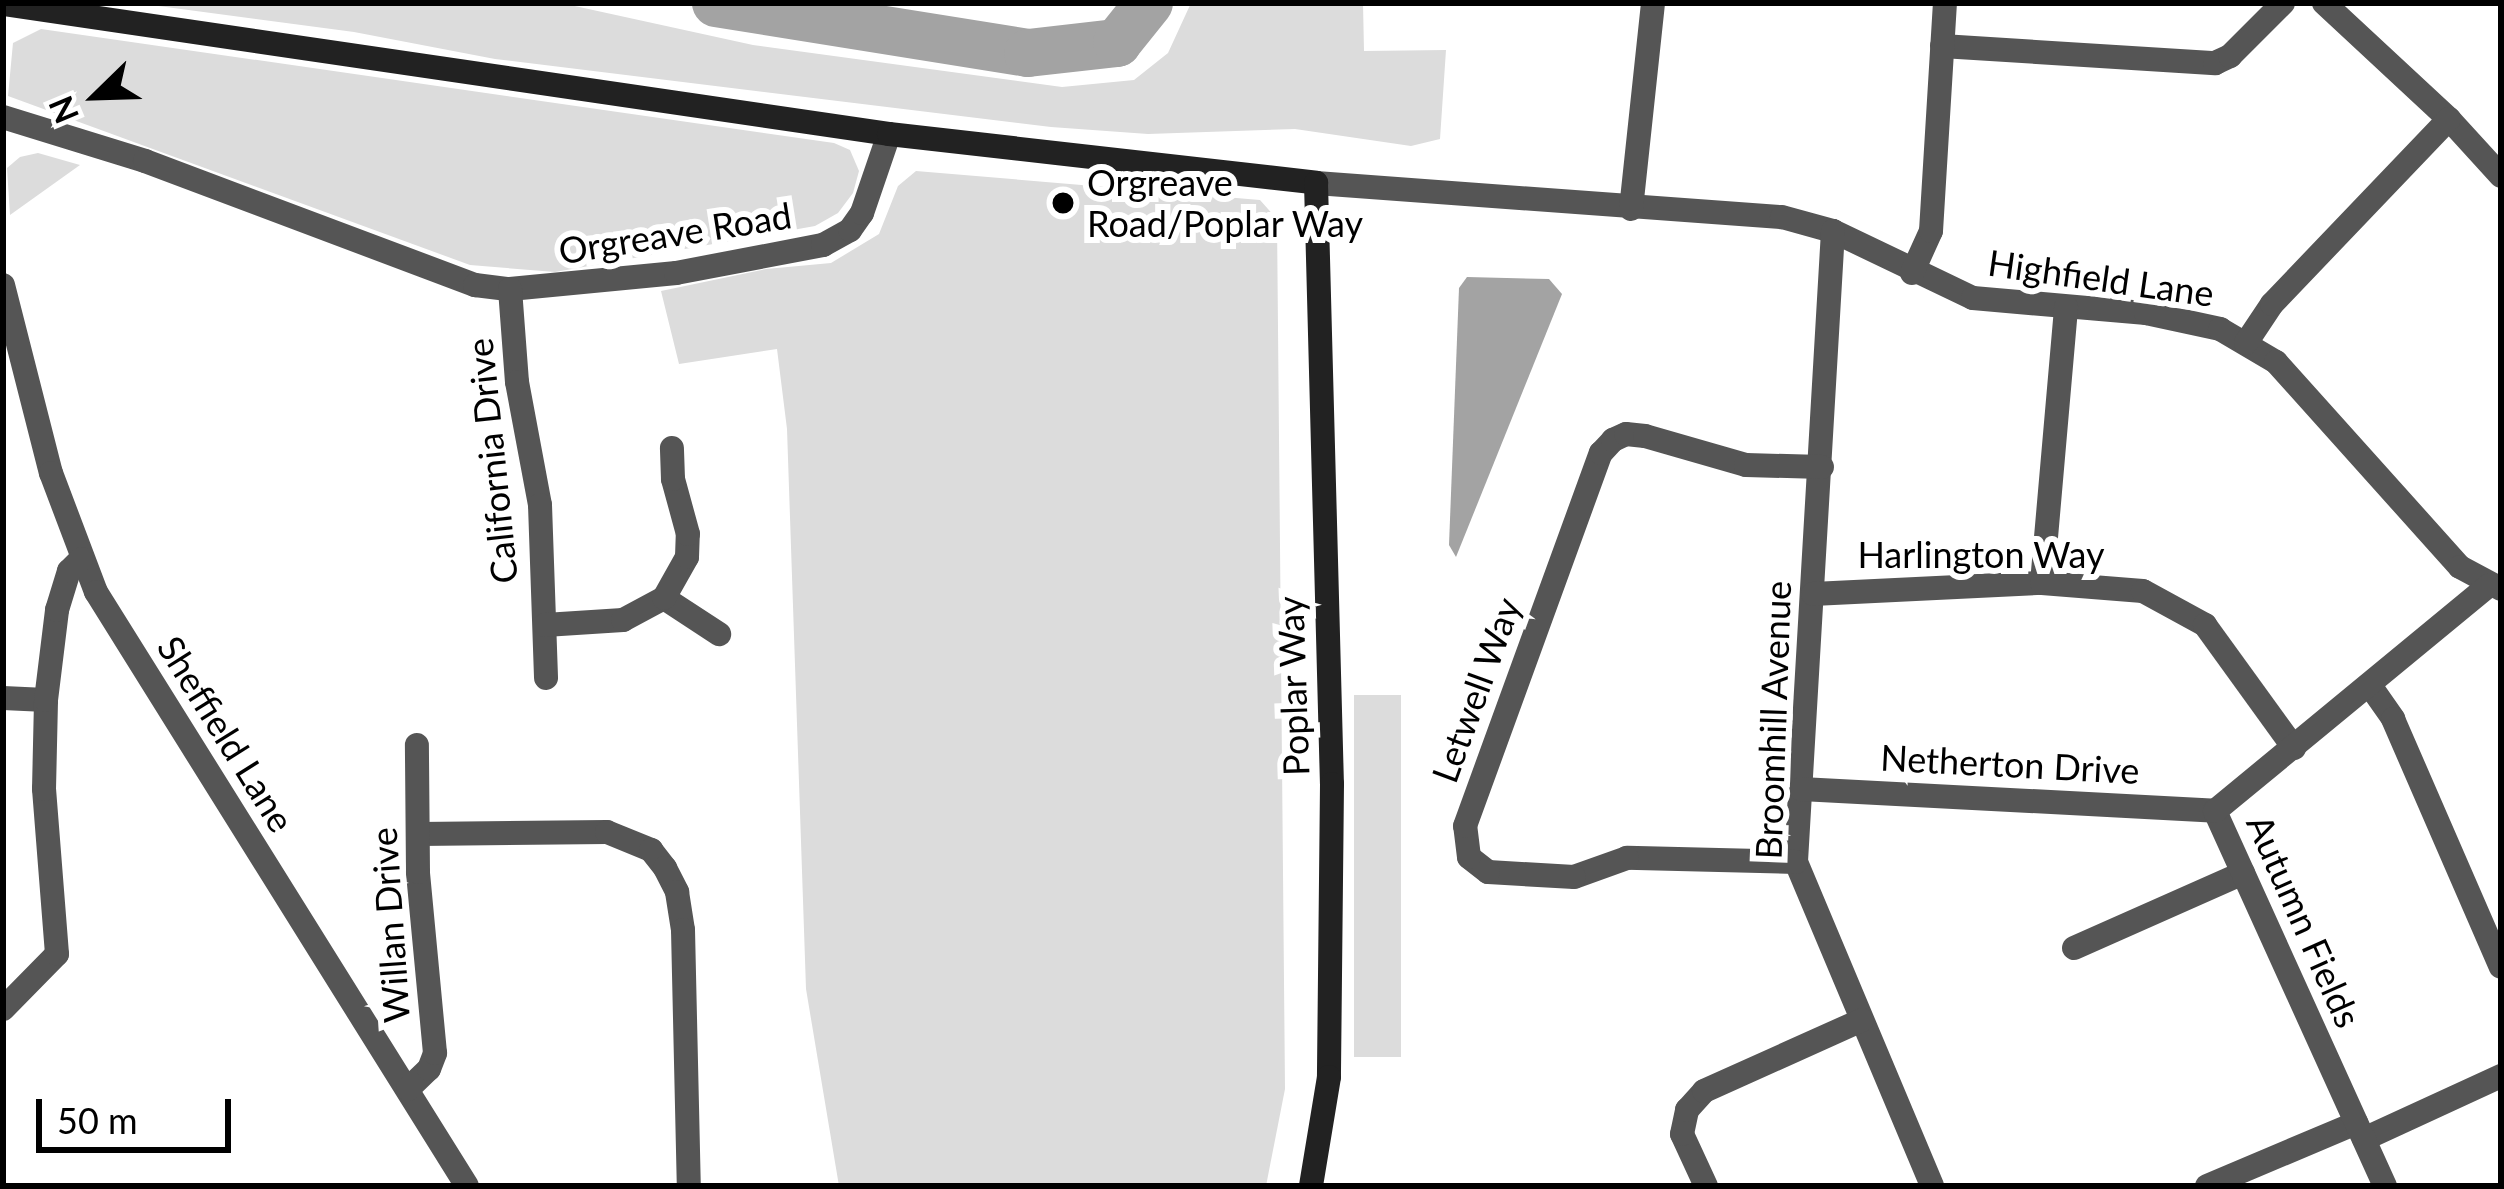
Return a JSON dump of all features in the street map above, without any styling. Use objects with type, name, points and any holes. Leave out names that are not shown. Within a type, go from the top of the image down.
[{"type":"main road","points":[[3,4],[889,134],[1316,183]]},
{"type":"main road","name":"Poplar Way","points":[[1311,1186],[1329,1077],[1332,784],[1316,183]]},
{"type":"street","points":[[1631,209],[1653,3]]},
{"type":"street","points":[[1912,273],[1931,231],[1945,3]]},
{"type":"street","points":[[1942,46],[2215,63],[2230,56],[2283,3]]},
{"type":"street","points":[[2324,3],[2449,118],[2501,176]]},
{"type":"street","name":"Orgreave Road","points":[[3,117],[145,161],[454,278],[511,289],[655,276],[823,245],[850,230],[862,213],[889,134]]},
{"type":"street","points":[[2246,344],[2272,304],[2449,118]]},
{"type":"street","name":"Highfield Lane","points":[[1316,183],[1399,185],[1631,209],[1782,217],[1833,231],[1912,273],[1973,298],[2220,329],[2276,362],[2460,566],[2495,587]]},
{"type":"street","name":"Broomhill Avenue","points":[[1833,231],[1796,862],[1932,1186]]},
{"type":"street","name":"Sheffield Lane","points":[[3,285],[10,341],[81,559],[116,626],[467,1186]]},
{"type":"street","name":"California Drive","points":[[511,289],[517,382],[540,506],[546,678]]},
{"type":"street","points":[[2042,583],[2066,307]]},
{"type":"street","name":"Letwell Way","points":[[1796,862],[1627,858],[1574,877],[1489,872],[1469,857],[1465,826],[1601,453],[1612,440],[1626,434],[1746,465],[1822,467]]},
{"type":"street","points":[[671,448],[673,479],[688,534],[687,557],[664,598],[719,634]]},
{"type":"street","points":[[3,1009],[57,954],[44,789],[46,700],[57,610],[69,571],[81,559]]},
{"type":"street","name":"Harlington Way","points":[[1814,593],[2042,583],[2144,591],[2205,625],[2294,748]]},
{"type":"street","name":"Autumn Fields","points":[[2384,1186],[2216,811],[2495,587]]},
{"type":"street","name":"California Drive","points":[[545,625],[622,620],[664,598]]},
{"type":"street","points":[[2371,687],[2393,719],[2501,967]]},
{"type":"street","points":[[3,698],[46,700]]},
{"type":"street","name":"Willan Drive","points":[[408,1089],[429,1069],[435,1053],[421,924],[417,745]]},
{"type":"street","name":"Netherton Drive","points":[[1801,789],[2216,811]]},
{"type":"street","points":[[418,834],[607,832],[651,850],[665,868],[676,892],[683,930],[689,1186]]},
{"type":"street","points":[[2074,948],[2243,873]]},
{"type":"street","points":[[1706,1186],[1682,1134],[1687,1110],[1704,1091],[1862,1020]]},
{"type":"street","points":[[2207,1186],[2501,1076]]},
{"type":"shaded area","points":[[136,3],[561,3],[753,45],[1062,87],[1134,80],[1168,53],[1191,3],[1363,3],[1364,51],[1446,50],[1440,139],[1411,146],[1295,129],[1148,134],[1051,127],[495,59],[354,32]]},
{"type":"shaded area","points":[[41,29],[834,143],[850,150],[859,171],[853,193],[838,213],[815,226],[555,272],[470,265],[8,96],[13,43]]},
{"type":"shaded area","points":[[38,153],[80,165],[10,215],[7,168],[20,157]]},
{"type":"shaded area","points":[[916,171],[1260,200],[1277,219],[1285,1089],[1266,1186],[839,1186],[806,989],[787,429],[777,349],[679,364],[661,291],[766,269],[831,263],[879,234],[898,186]]},
{"type":"shaded area","points":[[1467,277],[1549,279],[1562,294],[1456,557],[1449,545],[1459,288]]},
{"type":"shaded area","points":[[1354,695],[1401,695],[1401,1057],[1354,1057]]},
{"type":"waterway","points":[[716,3],[1028,53],[1117,43],[1149,3]]},
{"type":"place","name":"Orgreave Road/Poplar Way","points":[[1063,203]]}]
